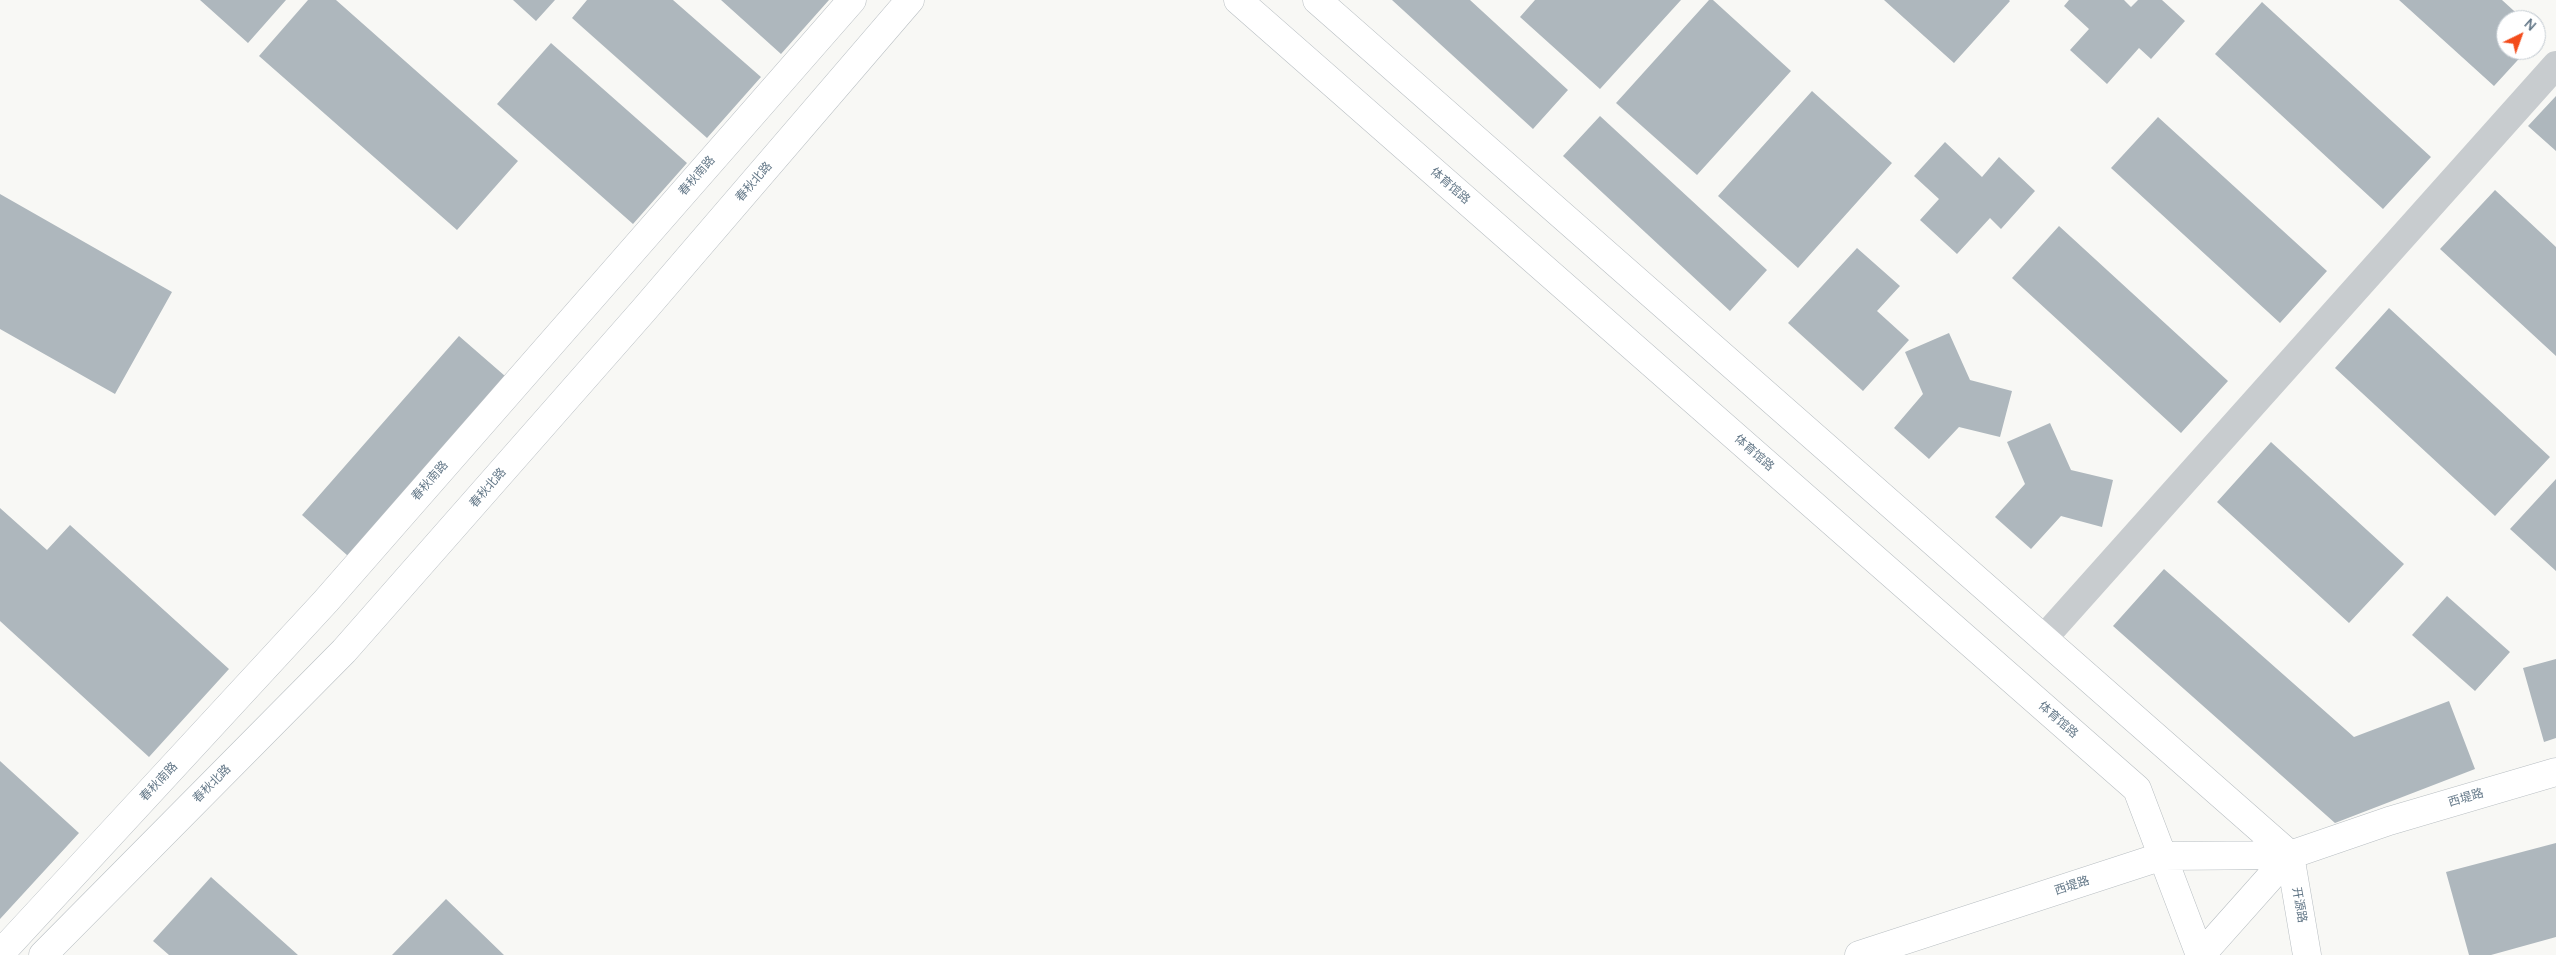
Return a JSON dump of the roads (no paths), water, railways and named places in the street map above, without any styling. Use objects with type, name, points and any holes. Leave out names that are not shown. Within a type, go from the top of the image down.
[{"type":"street","name":"春秋南路","points":[[0,954],[326,601],[852,0]]},
{"type":"street","name":"春秋北路","points":[[43,955],[344,651],[644,311],[910,0]]},
{"type":"street","name":"体育馆路","points":[[1238,0],[2137,789],[2201,955]]},
{"type":"street","points":[[1317,0],[2290,855]]},
{"type":"street","points":[[2043,639],[2556,65]]},
{"type":"street","name":"西堤路","points":[[1859,955],[2163,856],[2290,855],[2389,821],[2556,772]]},
{"type":"street","name":"西堤路","points":[[2201,955],[2290,855]]},
{"type":"street","name":"开源路","points":[[2290,855],[2307,955]]}]
